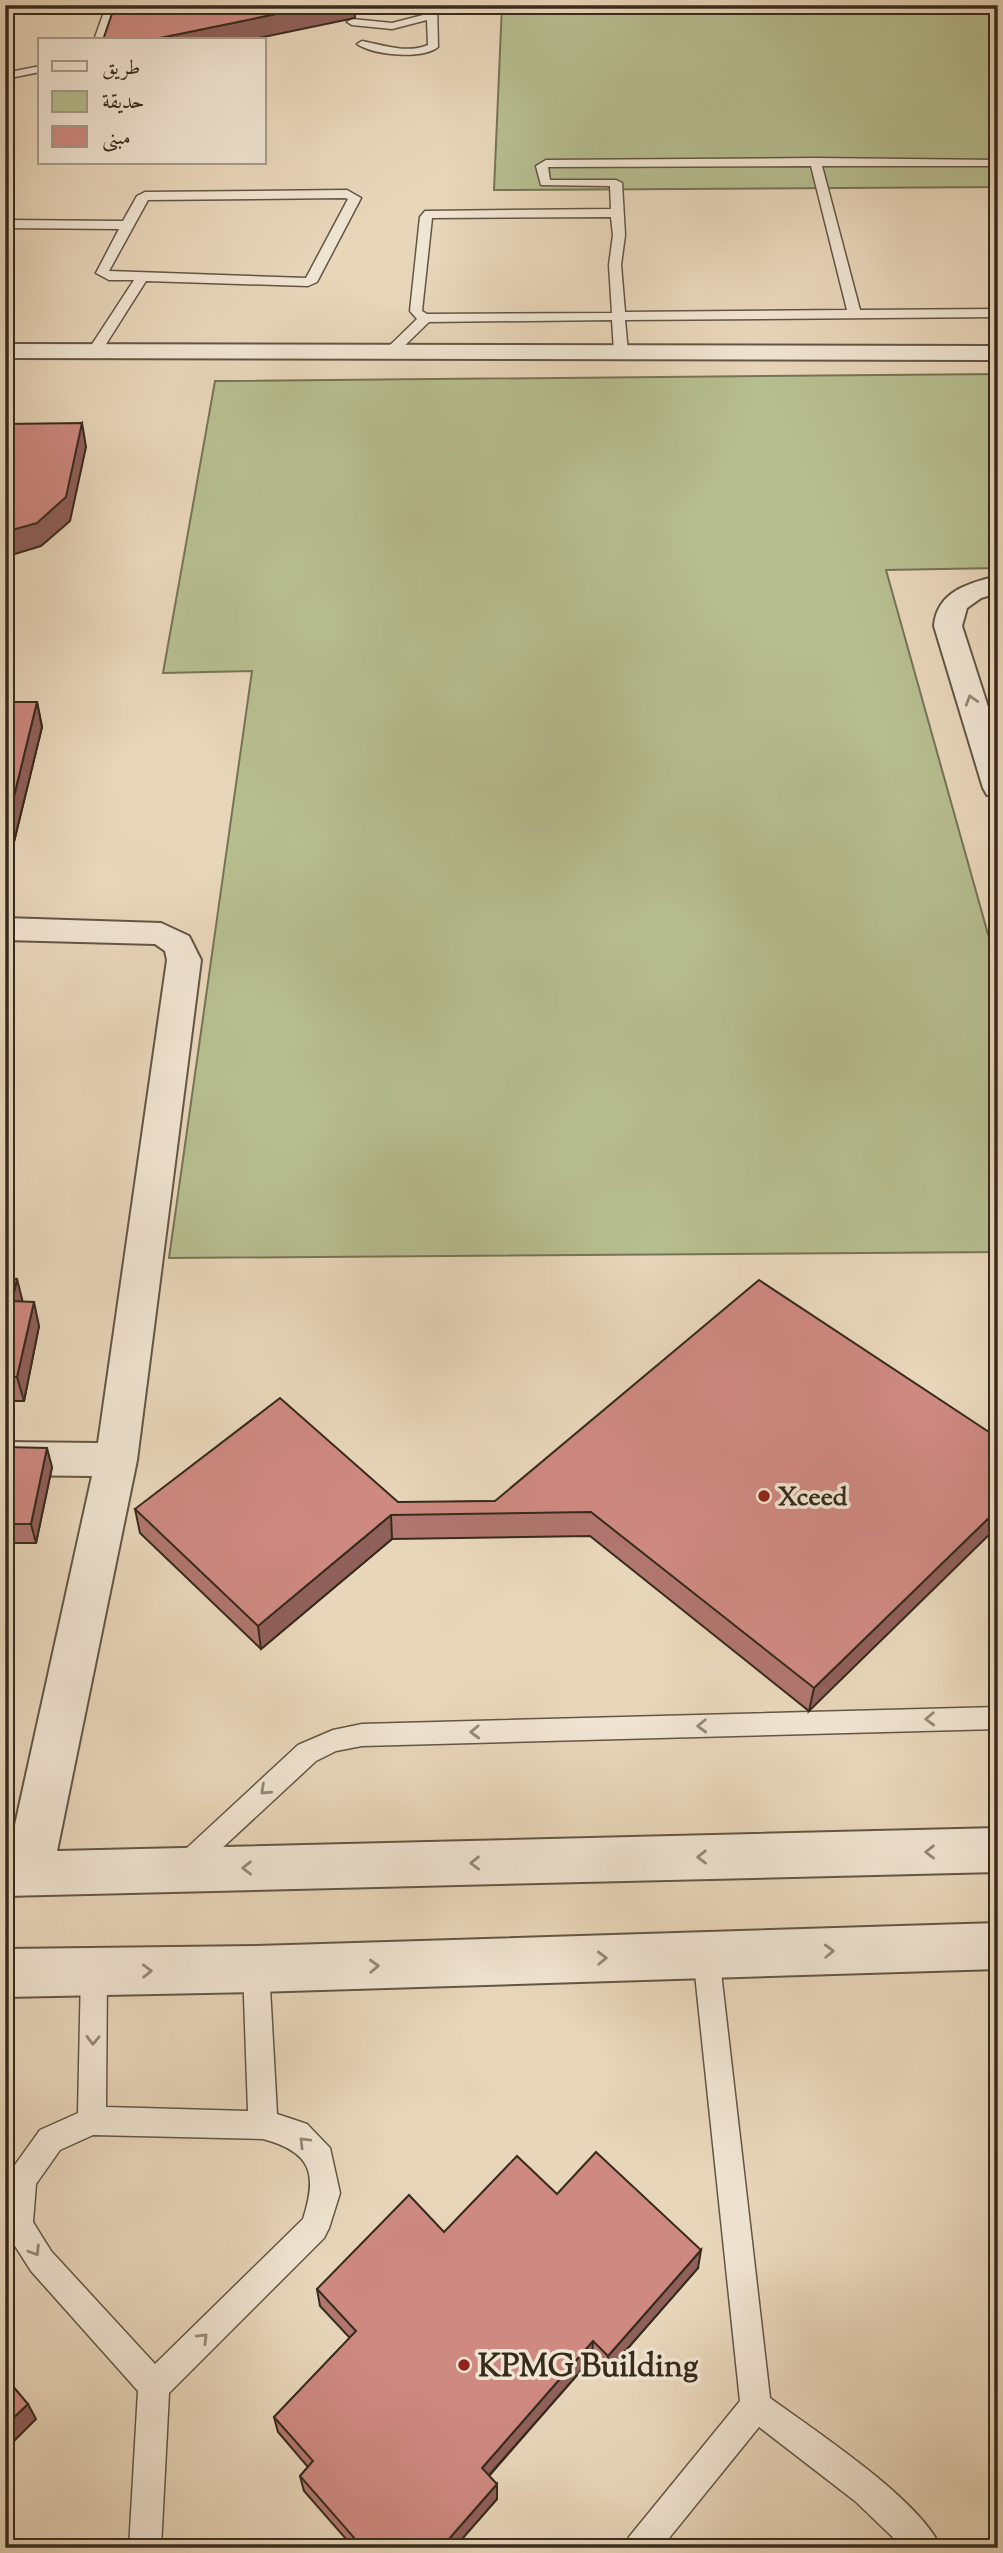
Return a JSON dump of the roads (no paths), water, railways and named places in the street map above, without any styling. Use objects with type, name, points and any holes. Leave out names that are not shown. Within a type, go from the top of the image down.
[{"type":"street","points":[[5,351],[998,353]]},
{"type":"street","points":[[5,365],[998,367]]},
{"type":"street","points":[[998,584],[979,589],[953,604],[948,615],[948,626],[998,788]]},
{"type":"street","points":[[5,929],[161,934],[174,940],[183,950],[184,960],[116,1460],[16,1874],[998,1850]]},
{"type":"street","points":[[5,1458],[116,1460]]},
{"type":"street","points":[[5,1973],[256,1969],[998,1946]]},
{"type":"lane","points":[[100,38],[110,9],[108,5]]},
{"type":"lane","points":[[352,22],[392,26],[432,11],[433,47],[429,50],[414,53],[362,44]]},
{"type":"lane","points":[[5,76],[38,69]]},
{"type":"lane","points":[[815,161],[855,316]]},
{"type":"lane","points":[[621,352],[615,265],[619,235],[616,183],[545,183],[543,164],[815,161],[998,163]]},
{"type":"lane","points":[[347,194],[355,197],[313,279],[308,282],[142,277],[109,276],[102,273],[141,199],[149,195],[347,194]]},
{"type":"lane","points":[[617,213],[429,215],[426,217],[416,311],[419,316],[426,318],[998,313]]},
{"type":"lane","points":[[5,224],[127,225]]},
{"type":"lane","points":[[94,352],[142,277]]},
{"type":"lane","points":[[390,352],[426,318]]},
{"type":"lane","points":[[181,1870],[307,1753],[333,1741],[362,1735],[998,1718]]},
{"type":"lane","points":[[640,2548],[756,2406],[706,1955]]},
{"type":"lane","points":[[256,1969],[264,2125]]},
{"type":"lane","points":[[92,2121],[94,1972]]},
{"type":"lane","points":[[145,2548],[154,2386],[314,2228],[326,2193],[320,2158],[297,2134],[264,2125],[92,2121],[50,2140],[22,2179],[18,2225],[41,2261],[154,2386]]},
{"type":"lane","points":[[756,2406],[876,2496],[902,2520],[925,2548]]},
{"type":"place","name":"Xceed","points":[[764,1496]]},
{"type":"place","name":"KPMG Building","points":[[464,2365]]}]
